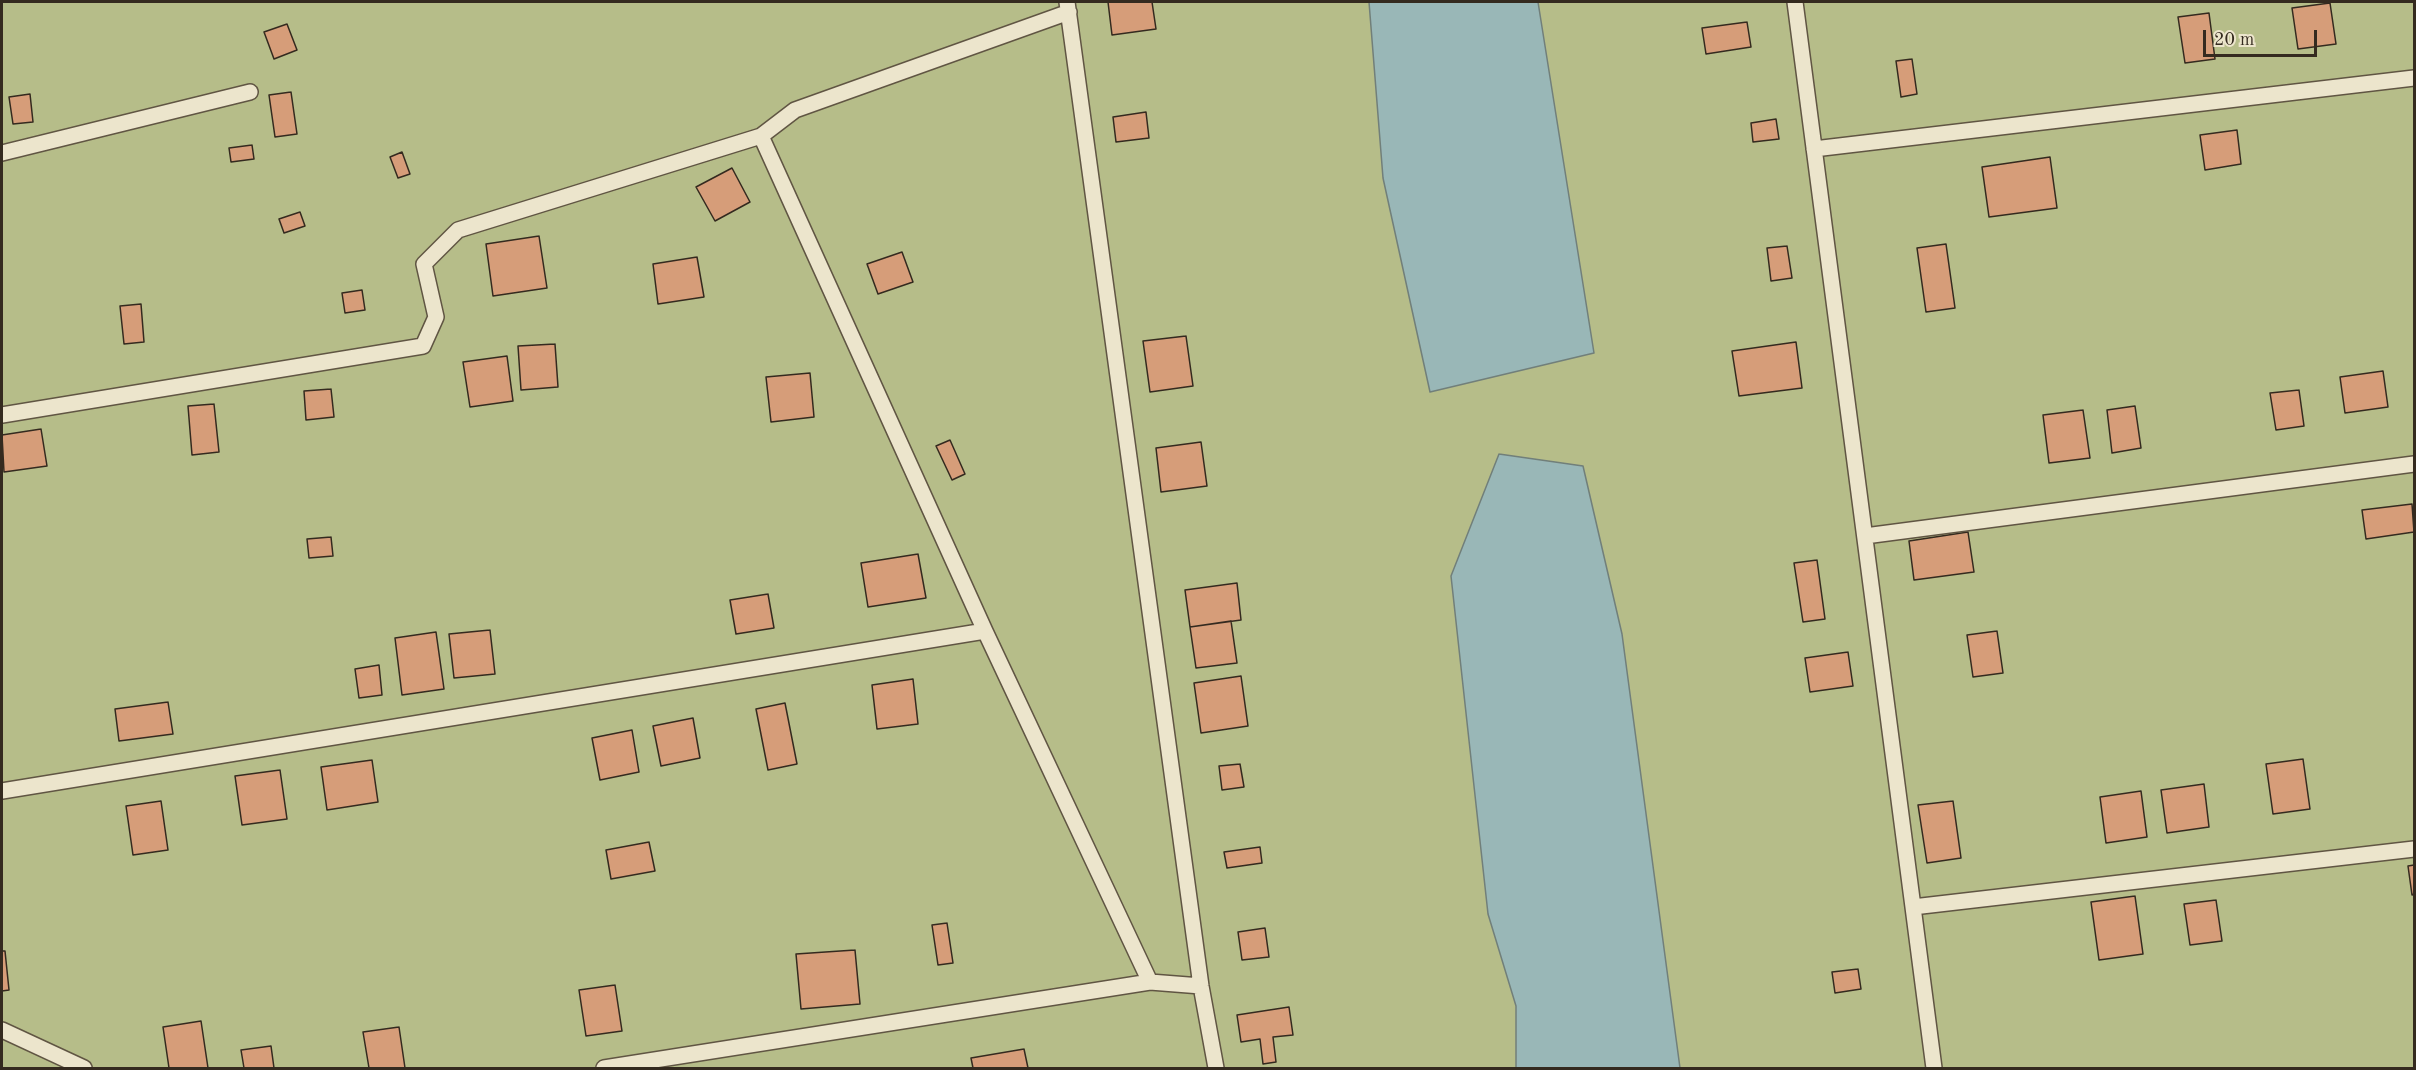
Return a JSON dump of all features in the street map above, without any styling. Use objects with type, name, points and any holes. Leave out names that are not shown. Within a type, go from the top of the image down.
[{"type":"lane","points":[[1795,2],[1934,1068]]},
{"type":"lane","points":[[2,415],[423,346],[436,317],[424,264],[458,230],[761,136],[795,110],[1068,7],[1201,986],[1216,1068]]},
{"type":"lane","points":[[1814,149],[2415,78]]},
{"type":"lane","points":[[2,153],[250,92]]},
{"type":"lane","points":[[761,136],[985,631],[1150,982]]},
{"type":"lane","points":[[1864,536],[2415,464]]},
{"type":"lane","points":[[2,791],[985,631]]},
{"type":"lane","points":[[1913,907],[2415,849]]},
{"type":"lane","points":[[604,1068],[1150,982],[1201,986]]},
{"type":"lane","points":[[2,1030],[84,1068]]},
{"type":"green space","points":[[2,2],[2414,2],[2414,1068],[2,1068]]},
{"type":"water","points":[[1369,2],[1538,2],[1594,353],[1430,392],[1383,178]]},
{"type":"water","points":[[1499,454],[1583,466],[1622,634],[1680,1068],[1516,1068],[1516,1006],[1488,914],[1451,576]]},
{"type":"building","points":[[1108,2],[1152,2],[1156,29],[1112,35]]},
{"type":"building","points":[[2330,3],[2336,44],[2298,49],[2292,8]]},
{"type":"building","points":[[2209,13],[2215,59],[2185,63],[2178,17]]},
{"type":"building","points":[[1747,22],[1751,47],[1706,54],[1702,28]]},
{"type":"building","points":[[287,24],[297,50],[274,59],[264,32]]},
{"type":"building","points":[[1912,59],[1917,94],[1901,97],[1896,61]]},
{"type":"building","points":[[291,92],[297,134],[275,137],[269,95]]},
{"type":"building","points":[[30,94],[33,122],[13,124],[9,97]]},
{"type":"building","points":[[1146,112],[1149,138],[1116,142],[1113,117]]},
{"type":"building","points":[[1776,119],[1779,139],[1753,142],[1751,123]]},
{"type":"building","points":[[2237,130],[2241,164],[2205,170],[2200,135]]},
{"type":"building","points":[[252,145],[254,159],[231,162],[229,148]]},
{"type":"building","points":[[402,152],[410,174],[398,178],[390,157]]},
{"type":"building","points":[[2050,157],[2057,208],[1989,217],[1982,167]]},
{"type":"building","points":[[732,168],[750,202],[715,221],[696,187]]},
{"type":"building","points":[[300,212],[305,226],[284,233],[279,219]]},
{"type":"building","points":[[539,236],[547,288],[493,296],[486,244]]},
{"type":"building","points":[[1946,244],[1955,308],[1926,312],[1917,248]]},
{"type":"building","points":[[1787,246],[1792,278],[1771,281],[1767,248]]},
{"type":"building","points":[[902,252],[913,282],[878,294],[867,264]]},
{"type":"building","points":[[697,257],[704,297],[658,304],[653,264]]},
{"type":"building","points":[[362,290],[365,310],[345,313],[342,293]]},
{"type":"building","points":[[141,304],[144,342],[124,344],[120,306]]},
{"type":"building","points":[[1186,336],[1193,386],[1150,392],[1143,341]]},
{"type":"building","points":[[1796,342],[1802,388],[1739,396],[1732,351]]},
{"type":"building","points":[[555,344],[558,387],[521,390],[518,346]]},
{"type":"building","points":[[507,356],[513,401],[470,407],[463,362]]},
{"type":"building","points":[[2383,371],[2388,407],[2345,413],[2340,377]]},
{"type":"building","points":[[810,373],[814,417],[771,422],[766,377]]},
{"type":"building","points":[[331,389],[334,417],[306,420],[304,391]]},
{"type":"building","points":[[2299,390],[2304,426],[2276,430],[2270,393]]},
{"type":"building","points":[[214,404],[219,452],[192,455],[188,406]]},
{"type":"building","points":[[2135,406],[2141,448],[2112,453],[2107,410]]},
{"type":"building","points":[[2083,410],[2090,458],[2049,463],[2043,415]]},
{"type":"building","points":[[41,429],[47,466],[4,472],[2,435]]},
{"type":"building","points":[[950,440],[965,474],[952,480],[936,446]]},
{"type":"building","points":[[1201,442],[1207,486],[1161,492],[1156,448]]},
{"type":"building","points":[[2412,504],[2414,532],[2366,539],[2362,510]]},
{"type":"building","points":[[1968,532],[1974,572],[1914,580],[1909,541]]},
{"type":"building","points":[[331,537],[333,556],[309,558],[307,539]]},
{"type":"building","points":[[918,554],[926,598],[868,607],[861,563]]},
{"type":"building","points":[[1817,560],[1825,619],[1803,622],[1794,563]]},
{"type":"building","points":[[1237,583],[1241,620],[1190,627],[1185,590]]},
{"type":"building","points":[[768,594],[774,628],[736,634],[730,600]]},
{"type":"building","points":[[1231,621],[1237,663],[1196,668],[1190,627]]},
{"type":"building","points":[[490,630],[495,674],[454,678],[449,634]]},
{"type":"building","points":[[1997,631],[2003,673],[1973,677],[1967,635]]},
{"type":"building","points":[[436,632],[444,689],[402,695],[395,638]]},
{"type":"building","points":[[1848,652],[1853,686],[1810,692],[1805,658]]},
{"type":"building","points":[[379,665],[382,695],[359,698],[355,669]]},
{"type":"building","points":[[1241,676],[1248,726],[1201,733],[1194,683]]},
{"type":"building","points":[[913,679],[918,724],[877,729],[872,685]]},
{"type":"building","points":[[168,702],[173,734],[119,741],[115,709]]},
{"type":"building","points":[[785,703],[797,764],[768,770],[756,709]]},
{"type":"building","points":[[693,718],[700,758],[661,766],[653,726]]},
{"type":"building","points":[[632,730],[639,772],[600,780],[592,738]]},
{"type":"building","points":[[2303,759],[2310,809],[2273,814],[2266,764]]},
{"type":"building","points":[[372,760],[378,802],[327,810],[321,767]]},
{"type":"building","points":[[1240,764],[1244,787],[1222,790],[1219,766]]},
{"type":"building","points":[[280,770],[287,819],[242,825],[235,776]]},
{"type":"building","points":[[2204,784],[2209,827],[2167,833],[2161,790]]},
{"type":"building","points":[[2141,791],[2147,837],[2106,843],[2100,797]]},
{"type":"building","points":[[161,801],[168,850],[133,855],[126,806]]},
{"type":"building","points":[[1953,801],[1961,858],[1927,863],[1918,805]]},
{"type":"building","points":[[649,842],[655,871],[611,879],[606,850]]},
{"type":"building","points":[[1260,847],[1262,863],[1227,868],[1224,852]]},
{"type":"building","points":[[2414,865],[2414,894],[2412,895],[2408,866]]},
{"type":"building","points":[[2135,896],[2143,954],[2099,960],[2091,902]]},
{"type":"building","points":[[2216,900],[2222,941],[2190,945],[2184,904]]},
{"type":"building","points":[[947,923],[953,963],[938,965],[932,925]]},
{"type":"building","points":[[1265,928],[1269,957],[1242,960],[1238,932]]},
{"type":"building","points":[[855,950],[860,1004],[801,1009],[796,954]]},
{"type":"building","points":[[2,951],[5,951],[9,990],[2,991]]},
{"type":"building","points":[[1858,969],[1861,989],[1835,993],[1832,972]]},
{"type":"building","points":[[615,985],[622,1031],[586,1036],[579,990]]},
{"type":"building","points":[[1289,1007],[1293,1035],[1273,1037],[1276,1062],[1263,1064],[1260,1039],[1241,1042],[1237,1015]]},
{"type":"building","points":[[201,1021],[208,1068],[169,1068],[163,1027]]},
{"type":"building","points":[[399,1027],[405,1068],[369,1068],[363,1032]]},
{"type":"building","points":[[271,1046],[274,1068],[244,1068],[241,1050]]},
{"type":"building","points":[[1024,1049],[1028,1068],[973,1068],[971,1058]]}]
